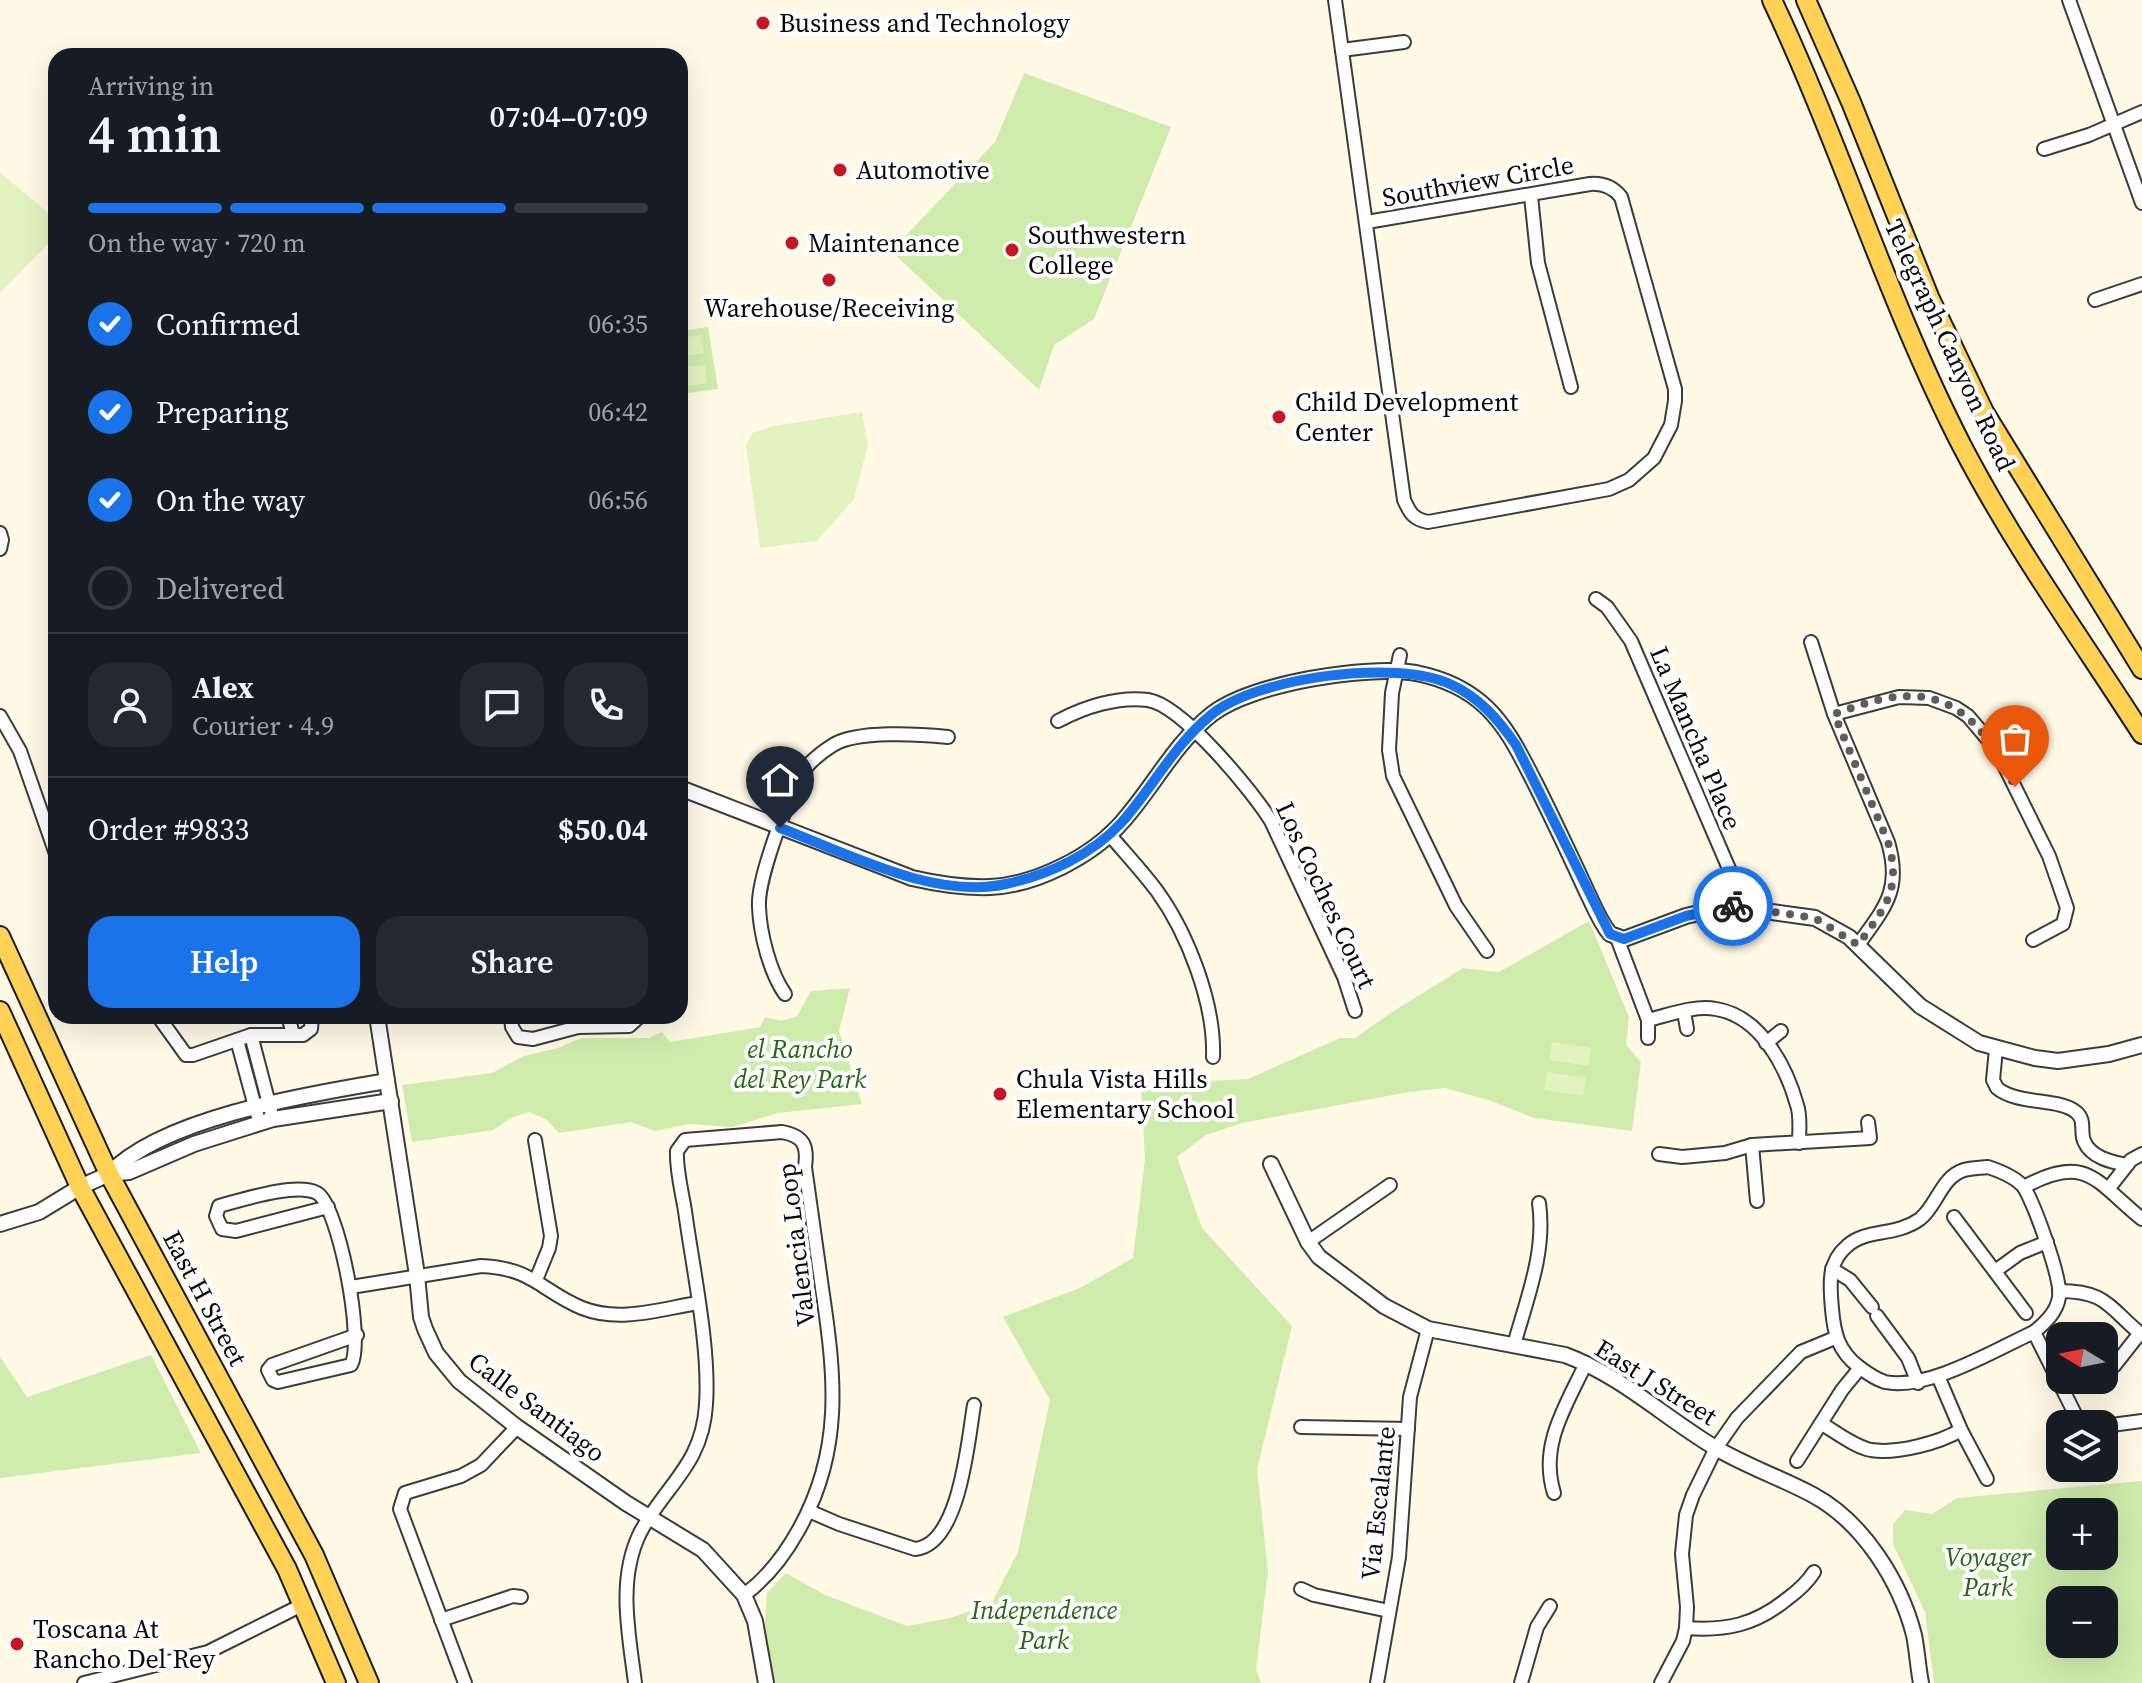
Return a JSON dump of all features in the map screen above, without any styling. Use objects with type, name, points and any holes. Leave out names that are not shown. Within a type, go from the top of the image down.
[{"type":"main road","name":"Telegraph Canyon Road","points":[[1772,0],[1809,77],[1883,270],[1963,446],[2023,550],[2142,734]]},
{"type":"main road","name":"Telegraph Canyon Road","points":[[1806,0],[1851,102],[1930,299],[1984,412],[2142,669]]},
{"type":"main road","name":"East H Street","points":[[0,936],[109,1174],[314,1555],[369,1683]]},
{"type":"main road","points":[[0,1011],[80,1187],[287,1569],[336,1683]]},
{"type":"street","points":[[1335,0],[1367,222]]},
{"type":"street","points":[[2069,0],[2142,203]]},
{"type":"street","points":[[1342,50],[1404,42]]},
{"type":"street","points":[[2044,149],[2142,112]]},
{"type":"street","name":"Southview Circle","points":[[1597,183],[1609,187],[1621,197],[1675,389],[1674,413],[1667,437],[1647,466],[1629,480],[1609,489],[1428,522],[1410,514],[1404,500],[1367,222],[1597,183]]},
{"type":"street","points":[[1531,196],[1538,263],[1571,387]]},
{"type":"street","points":[[2095,300],[2142,284]]},
{"type":"street","points":[[0,533],[0,549]]},
{"type":"street","name":"La Mancha Place","points":[[1596,599],[1607,607],[1632,643],[1730,871],[1729,906]]},
{"type":"street","points":[[1811,642],[1834,714],[1894,862],[1888,903],[1858,945]]},
{"type":"street","points":[[1400,655],[1392,693],[1389,750],[1393,776],[1456,906],[1487,951]]},
{"type":"street","points":[[688,791],[912,878],[946,885],[992,887],[1046,872],[1076,857],[1109,834],[1123,821],[1171,755],[1193,731],[1213,713],[1251,693],[1289,683],[1347,674],[1396,672],[1428,676],[1450,684],[1478,701],[1516,745],[1606,929],[1617,938],[1648,1020],[1648,1038]]},
{"type":"street","points":[[1834,714],[1899,697],[1929,698],[1968,716],[1996,749],[2049,856],[2067,908],[2063,924],[2033,940]]},
{"type":"street","name":"Los Coches Court","points":[[1058,721],[1097,705],[1149,700],[1165,706],[1193,731],[1256,797],[1271,821],[1344,977],[1355,1011]]},
{"type":"street","points":[[0,717],[14,740],[48,832]]},
{"type":"street","points":[[785,994],[776,982],[771,967],[758,906],[763,875],[797,784],[810,764],[833,745],[843,741],[884,735],[948,737]]},
{"type":"street","points":[[0,746],[14,740]]},
{"type":"street","points":[[1109,834],[1159,894],[1179,931],[1203,983],[1212,1028],[1213,1057]]},
{"type":"street","points":[[1617,938],[1729,906],[1815,918],[1858,945],[1920,1006],[1961,1034],[1996,1049],[2058,1061],[2109,1054],[2142,1045]]},
{"type":"street","points":[[1648,1020],[1715,1009],[1734,1014],[1755,1029],[1777,1057],[1798,1108],[1799,1143]]},
{"type":"street","points":[[1684,1012],[1687,1029]]},
{"type":"street","points":[[164,1024],[186,1055],[251,1035],[303,1035],[311,1029],[311,1024]]},
{"type":"street","points":[[290,1024],[293,1034]]},
{"type":"street","name":"Calle Santiago","points":[[378,1024],[421,1317],[436,1353],[459,1381],[517,1427],[626,1503],[703,1550],[744,1595],[755,1621],[766,1683]]},
{"type":"street","points":[[512,1024],[518,1037],[533,1039],[578,1027],[631,1024]]},
{"type":"street","points":[[1766,1043],[1781,1031]]},
{"type":"street","points":[[251,1035],[266,1121]]},
{"type":"street","points":[[237,1040],[262,1105]]},
{"type":"street","points":[[1996,1049],[1993,1080],[1997,1088],[2017,1097],[2074,1109],[2082,1117],[2084,1142],[2099,1158],[2127,1165]]},
{"type":"street","points":[[109,1174],[130,1153],[190,1127],[262,1105],[387,1081]]},
{"type":"street","points":[[0,1224],[39,1212],[80,1187],[109,1174],[129,1172],[194,1144],[266,1121],[391,1101]]},
{"type":"street","points":[[1659,1154],[1682,1157],[1725,1153],[1752,1145],[1870,1138],[1868,1122]]},
{"type":"street","name":"Valencia Loop","points":[[635,1683],[626,1603],[630,1560],[639,1536],[683,1473],[701,1434],[706,1389],[698,1303],[677,1151],[685,1140],[782,1132],[794,1134],[802,1140],[807,1151],[805,1167],[833,1366],[831,1436],[809,1511],[794,1539],[772,1570],[744,1595]]},
{"type":"street","points":[[535,1140],[551,1236],[536,1280]]},
{"type":"street","points":[[1752,1145],[1757,1201]]},
{"type":"street","points":[[2109,1188],[2127,1165],[2142,1154]]},
{"type":"street","name":"East J Street","points":[[1271,1164],[1308,1242],[1319,1257],[1384,1306],[1428,1329],[1565,1355],[1586,1363],[1716,1448],[1816,1496],[1841,1515],[1871,1547],[1898,1590],[1914,1635],[1921,1683]]},
{"type":"street","points":[[1988,1167],[2002,1172],[2024,1187],[2047,1242],[2059,1300],[2047,1321],[2034,1332],[1938,1376],[1918,1383],[1886,1382],[1873,1377],[1850,1360],[1835,1338],[1829,1278],[1847,1245],[1869,1234],[1909,1227],[1926,1215],[1946,1182],[1962,1170],[1988,1167]]},
{"type":"street","points":[[2024,1187],[2042,1177],[2067,1170],[2088,1175],[2109,1188],[2142,1219]]},
{"type":"street","points":[[1308,1242],[1390,1185]]},
{"type":"street","points":[[328,1207],[236,1231],[226,1231],[216,1216],[219,1206],[284,1191],[305,1190],[320,1195],[328,1207],[351,1287],[357,1335],[355,1359],[351,1365],[278,1382],[269,1376],[268,1370],[272,1365],[357,1335]]},
{"type":"street","points":[[1514,1345],[1540,1252],[1542,1220],[1539,1203]]},
{"type":"street","points":[[1954,1217],[2026,1313]]},
{"type":"street","points":[[1995,1271],[2020,1253],[2047,1242]]},
{"type":"street","points":[[351,1287],[481,1266],[518,1271],[580,1307],[603,1314],[627,1316],[698,1303]]},
{"type":"street","points":[[1832,1269],[1850,1280],[1875,1311],[1908,1358],[1918,1383]]},
{"type":"street","points":[[2059,1291],[2083,1291],[2097,1295],[2141,1334],[2118,1361]]},
{"type":"street","name":"Via Escalante","points":[[1377,1683],[1399,1557],[1413,1380],[1428,1329]]},
{"type":"street","points":[[2034,1332],[2073,1410]]},
{"type":"street","points":[[1661,1683],[1683,1641],[1686,1628],[1682,1554],[1686,1515],[1716,1448],[1737,1418],[1801,1352],[1835,1338]]},
{"type":"street","points":[[1554,1493],[1550,1479],[1553,1432],[1586,1363]]},
{"type":"street","points":[[1797,1461],[1860,1368]]},
{"type":"street","points":[[1938,1376],[1961,1430],[1987,1479]]},
{"type":"street","points":[[809,1511],[915,1549],[925,1548],[937,1538],[959,1491],[974,1405]]},
{"type":"street","points":[[2118,1424],[2142,1421]]},
{"type":"street","points":[[1822,1424],[1868,1450],[1942,1441],[1961,1430]]},
{"type":"street","points":[[465,1683],[400,1509],[405,1493],[461,1476],[481,1465],[517,1427]]},
{"type":"street","points":[[1301,1427],[1408,1429]]},
{"type":"street","points":[[1686,1628],[1721,1630],[1754,1621],[1770,1613],[1807,1584],[1814,1572]]},
{"type":"street","points":[[1301,1589],[1314,1595],[1389,1611]]},
{"type":"street","points":[[441,1620],[513,1596],[521,1597]]},
{"type":"street","points":[[84,1683],[208,1652],[302,1605]]},
{"type":"street","points":[[1521,1683],[1537,1627],[1550,1606]]},
{"type":"green space","points":[[1024,73],[1171,127],[1094,319],[1054,345],[1039,390],[891,251],[995,142]]},
{"type":"green space","points":[[0,172],[48,213],[48,244],[0,293]]},
{"type":"green space","points":[[708,327],[718,389],[688,393],[688,330]]},
{"type":"green space","points":[[701,335],[704,353],[688,356],[688,337]]},
{"type":"green space","points":[[705,365],[707,383],[688,386],[688,367]]},
{"type":"green space","points":[[862,412],[868,445],[854,499],[817,541],[760,548],[746,446],[752,433],[774,426]]},
{"type":"green space","name":"Independence Park","points":[[1589,921],[1629,1017],[1626,1045],[1641,1062],[1632,1131],[1534,1118],[1445,1088],[1242,1123],[1206,1135],[1177,1157],[1202,1228],[1292,1326],[1257,1469],[1268,1571],[1256,1670],[1261,1683],[770,1683],[764,1638],[767,1593],[786,1573],[825,1595],[907,1626],[950,1618],[991,1604],[1018,1552],[1050,1400],[1003,1317],[1080,1288],[1133,1258],[1145,1159],[1141,1085],[1167,1089],[1190,1076],[1208,1081],[1248,1079],[1340,1038],[1355,1038],[1463,968],[1499,972]]},
{"type":"green space","name":"el Rancho del Rey Park","points":[[850,988],[839,1031],[862,1104],[778,1113],[732,1127],[689,1124],[655,1131],[631,1122],[559,1133],[547,1120],[529,1112],[511,1118],[493,1130],[412,1142],[402,1085],[492,1073],[524,1056],[558,1048],[581,1038],[649,1038],[662,1032],[670,1042],[760,1027],[765,1017],[782,1021],[797,1016],[811,991]]},
{"type":"green space","points":[[1552,1042],[1591,1048],[1588,1066],[1549,1060]]},
{"type":"green space","points":[[1547,1072],[1586,1078],[1583,1096],[1544,1090]]},
{"type":"green space","points":[[151,1355],[201,1453],[0,1478],[0,1357],[27,1397]]},
{"type":"green space","name":"Voyager Park","points":[[2142,1481],[2142,1683],[1934,1683],[1925,1612],[1893,1544],[1893,1524],[1905,1510],[1932,1514],[1957,1498]]},
{"type":"way so far","points":[[1733,906],[1815,918],[1858,945],[1888,903],[1894,880],[1894,862],[1834,714],[1899,697],[1929,698],[1956,708],[1968,716],[1996,749],[2015,787]]},
{"type":"place","name":"Business and Technology","points":[[763,23]]},
{"type":"place","name":"Automotive","points":[[840,170]]},
{"type":"place","name":"Maintenance","points":[[792,243]]},
{"type":"place","name":"Southwestern College","points":[[1012,250]]},
{"type":"place","name":"Warehouse/Receiving","points":[[829,280]]},
{"type":"place","name":"Child Development Center","points":[[1279,417]]},
{"type":"place","name":"Chula Vista Hills Elementary School","points":[[1000,1094]]},
{"type":"place","name":"Toscana At Rancho Del Rey","points":[[17,1644]]},
{"type":"route","points":[[780,828],[912,878],[946,885],[992,887],[1006,884],[1046,872],[1098,843],[1123,821],[1171,755],[1193,731],[1230,703],[1251,693],[1289,683],[1347,674],[1407,672],[1428,676],[1460,689],[1478,701],[1499,722],[1516,745],[1610,934],[1624,939],[1686,916],[1733,906]]}]
